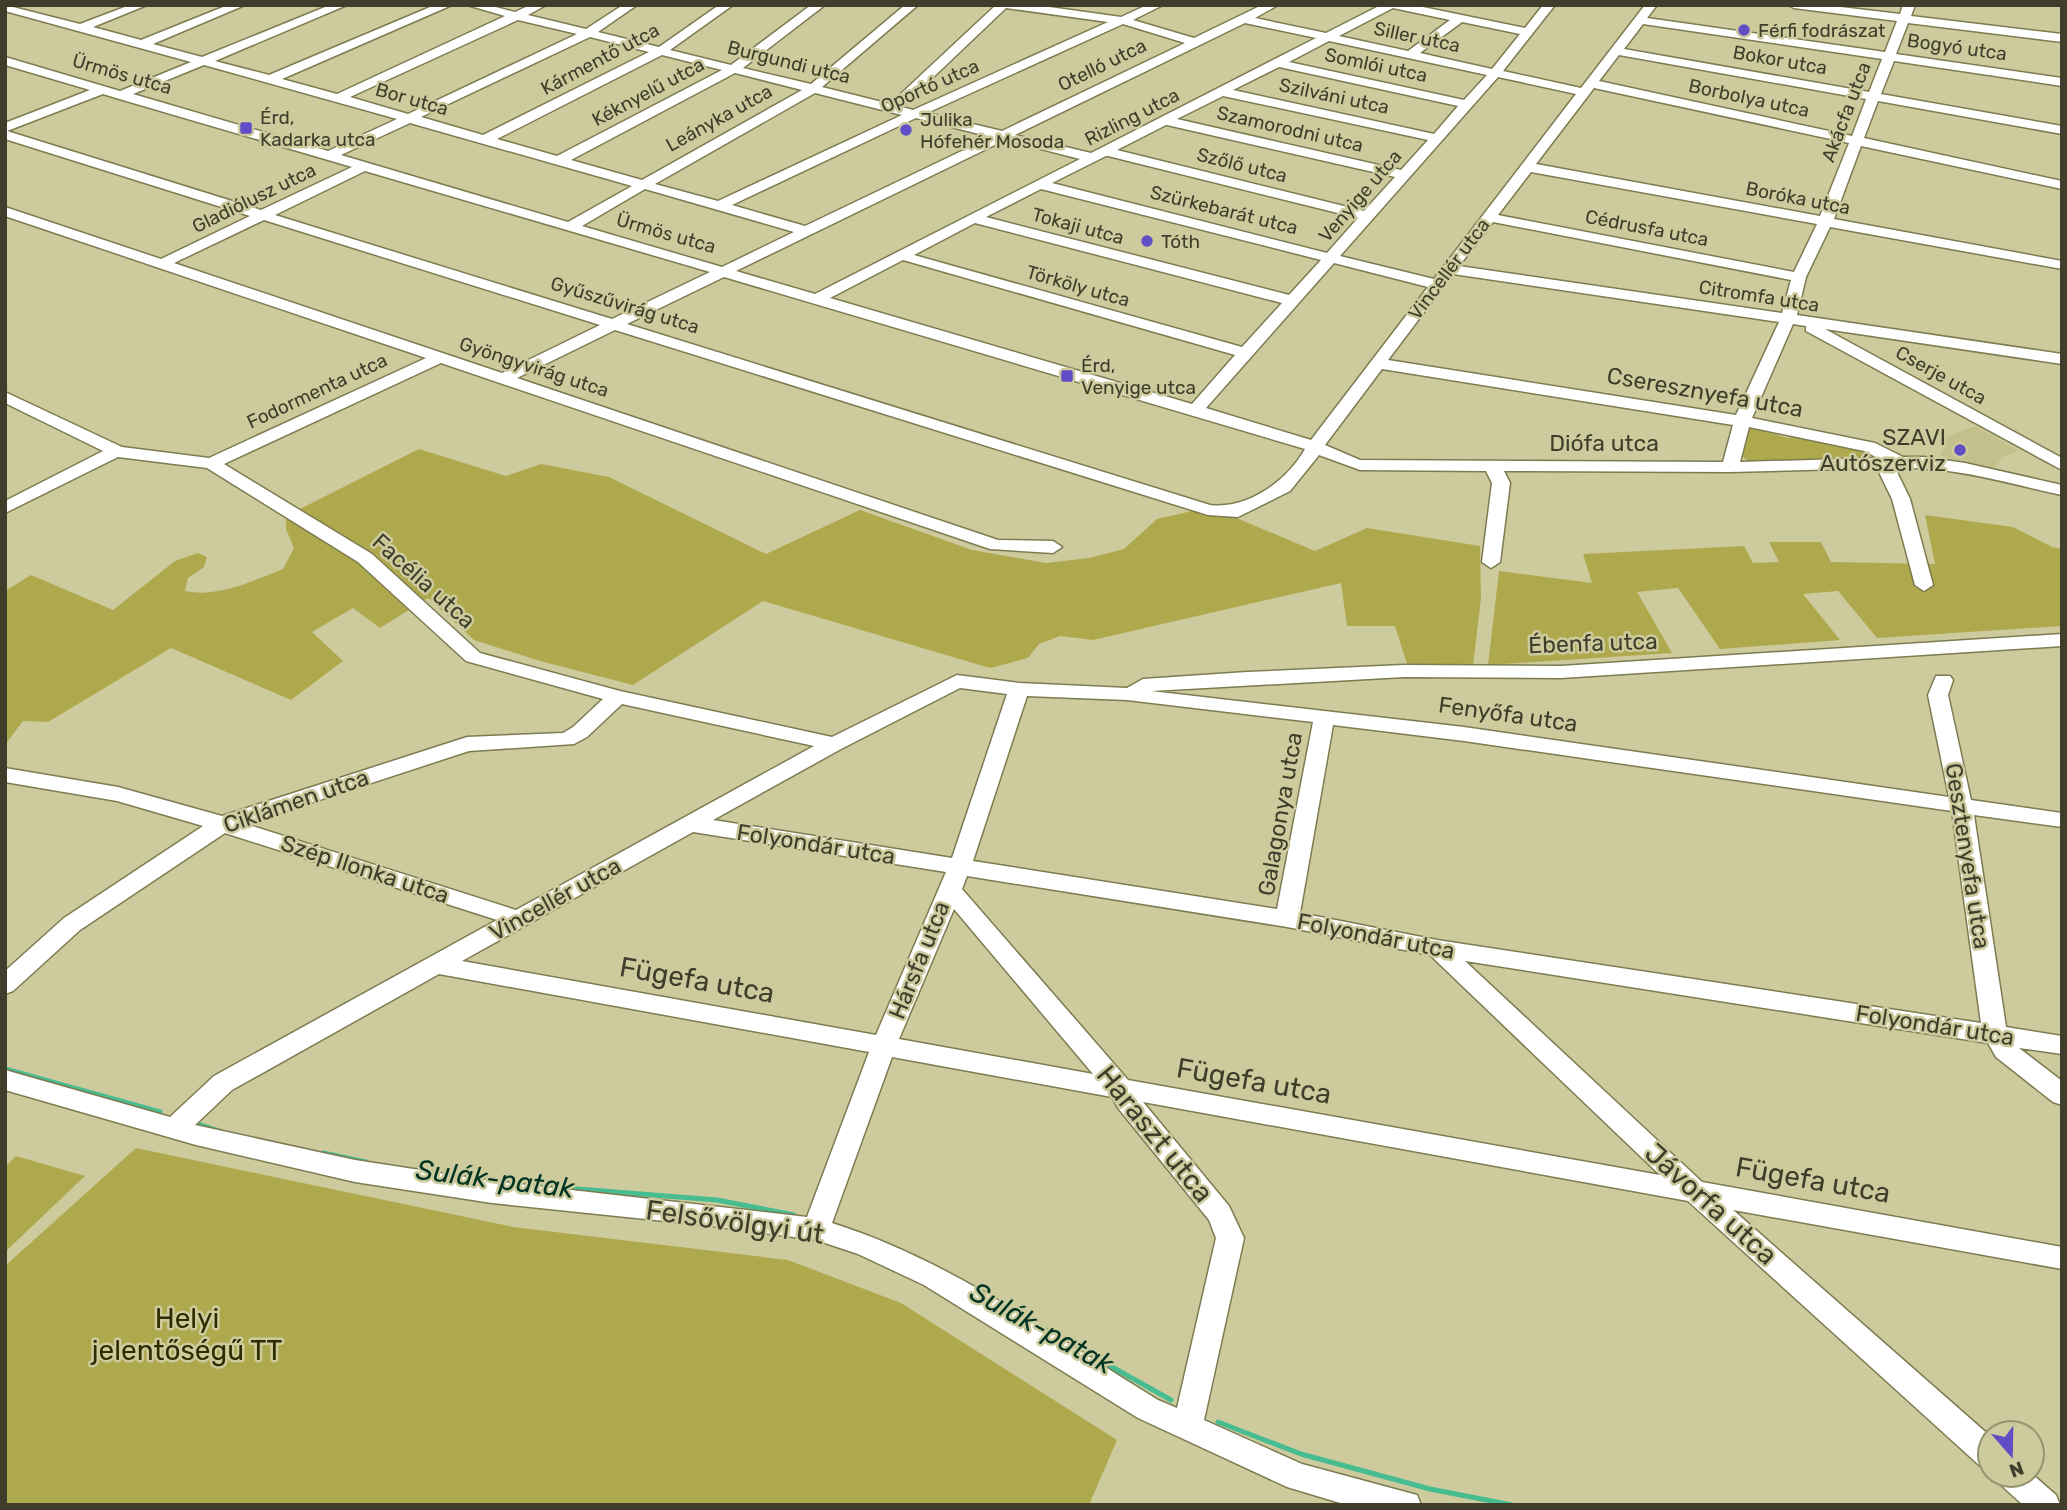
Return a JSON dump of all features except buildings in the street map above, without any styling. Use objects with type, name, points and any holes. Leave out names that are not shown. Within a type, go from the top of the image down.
[{"type":"street","points":[[7,8],[23,5]]},
{"type":"street","points":[[80,28],[141,5]]},
{"type":"street","points":[[140,45],[239,5]]},
{"type":"street","points":[[120,95],[341,5]]},
{"type":"street","points":[[268,80],[446,5]]},
{"type":"street","name":"Burgundi utca","points":[[473,5],[1003,134],[1101,155]]},
{"type":"street","points":[[338,98],[520,17],[540,5]]},
{"type":"street","points":[[329,156],[589,33],[631,5]]},
{"type":"street","name":"Kármentő utca","points":[[486,139],[662,51],[727,5]]},
{"type":"street","name":"Kéknyelű utca","points":[[560,160],[735,68],[819,5]]},
{"type":"street","name":"Leányka utca","points":[[569,227],[814,88],[912,5]]},
{"type":"street","points":[[894,107],[1005,5],[1089,10],[1195,42]]},
{"type":"street","name":"Oportó utca","points":[[721,205],[916,113],[1157,5]]},
{"type":"street","name":"Otelló utca","points":[[504,378],[1272,5]]},
{"type":"street","points":[[1393,5],[1527,32]]},
{"type":"street","name":"Rizling utca","points":[[816,299],[1393,5]]},
{"type":"street","name":"Vincellér utca","points":[[1232,513],[1284,487],[1309,458],[1315,446],[1377,363],[1651,5]]},
{"type":"street","points":[[1794,5],[1906,12],[2062,38]]},
{"type":"street","name":"Venyige utca","points":[[1195,410],[1494,73],[1545,6]]},
{"type":"street","name":"Bor utca","points":[[7,8],[486,139],[807,231]]},
{"type":"street","name":"Akácfa utca","points":[[1730,467],[1742,421],[1794,320],[1799,277],[1825,223],[1906,12]]},
{"type":"street","name":"Siller utca","points":[[1243,19],[1494,73],[1588,88]]},
{"type":"street","points":[[1410,55],[1459,19]]},
{"type":"street","name":"Bogyó utca","points":[[1639,20],[2062,82]]},
{"type":"street","name":"Bokor utca","points":[[1616,51],[2062,130]]},
{"type":"street","name":"Ürmös utca","points":[[5,61],[1315,446]]},
{"type":"street","name":"Somlói utca","points":[[1278,63],[1466,104]]},
{"type":"street","name":"Borbolya utca","points":[[1588,88],[2062,185]]},
{"type":"street","points":[[5,128],[101,90]]},
{"type":"street","name":"Szilváni utca","points":[[1223,92],[1436,138]]},
{"type":"street","name":"Szamorodni utca","points":[[1167,121],[1405,175]]},
{"type":"street","name":"Gyűszűvirág utca","points":[[5,135],[1208,510],[1232,513]]},
{"type":"street","name":"Szőlő utca","points":[[1101,155],[1367,216]]},
{"type":"street","name":"Gladiólusz utca","points":[[161,264],[363,167]]},
{"type":"street","name":"Boróka utca","points":[[1528,167],[2062,265]]},
{"type":"street","name":"Szürkebarát utca","points":[[1042,185],[1438,285]]},
{"type":"street","name":"Gyöngyvirág utca","points":[[5,211],[996,545],[1053,547]]},
{"type":"street","name":"Cédrusfa utca","points":[[1489,217],[1799,277]]},
{"type":"street","name":"Tokaji utca","points":[[976,219],[1292,301]]},
{"type":"street","name":"Törköly utca","points":[[902,256],[1244,353]]},
{"type":"street","name":"Citromfa utca","points":[[1451,269],[2062,359]]},
{"type":"street","name":"Cserje utca","points":[[1794,320],[2062,466]]},
{"type":"street","name":"Fodormenta utca","points":[[211,463],[440,358]]},
{"type":"street","name":"Cseresznyefa utca","points":[[1377,363],[1742,421],[1869,447],[1890,462],[1949,465],[2062,490]]},
{"type":"street","name":"Facélia utca","points":[[5,397],[116,451],[130,455],[211,463],[365,558],[473,657],[618,697],[834,744]]},
{"type":"street","name":"Diófa utca","points":[[1315,446],[1345,461],[1360,465],[1730,467],[1890,462]]},
{"type":"street","points":[[5,508],[116,451]]},
{"type":"street","points":[[1890,462],[1924,585]]},
{"type":"street","points":[[1491,562],[1501,483],[1493,467]]},
{"type":"street","name":"Ébenfa utca","points":[[1127,694],[1143,685],[1296,674],[1482,669],[1561,672],[2062,640]]},
{"type":"street","name":"Gesztenyefa utca","points":[[1943,680],[1938,695],[1962,807],[1995,1034]]},
{"type":"street","name":"Fenyőfa utca","points":[[946,685],[957,681],[1019,689],[1127,694],[1324,717],[1464,734],[2062,820]]},
{"type":"street","name":"Vincellér utca","points":[[175,1128],[223,1083],[834,744],[946,685]]},
{"type":"street","name":"Hársfa utca","points":[[816,1229],[884,1046],[954,878],[1019,689]]},
{"type":"street","name":"Ciklámen utca","points":[[5,985],[72,924],[222,824],[467,744],[567,739],[580,732],[618,697]]},
{"type":"street","name":"Galagonya utca","points":[[1287,919],[1324,717]]},
{"type":"street","name":"Szép Ilonka utca","points":[[5,775],[118,794],[222,824],[519,919]]},
{"type":"street","name":"Folyondár utca","points":[[690,824],[954,878],[1287,919],[1437,948],[2062,1045]]},
{"type":"street","name":"Haraszt utca","points":[[954,878],[1121,1089],[1127,1101],[1220,1214],[1230,1238],[1188,1425]]},
{"type":"street","name":"Jávorfa utca","points":[[1437,948],[1694,1191],[1976,1443]]},
{"type":"street","name":"Fügefa utca","points":[[436,965],[2062,1258]]},
{"type":"street","points":[[1995,1034],[2005,1050],[2062,1096]]},
{"type":"street","name":"Felsővölgyi út","points":[[5,1080],[175,1128],[355,1171],[492,1192],[713,1215],[816,1229],[866,1245],[934,1277],[1148,1409],[1298,1477],[1406,1505]]},
{"type":"street","points":[[2027,1489],[2045,1505]]},
{"type":"shaded area","points":[[1975,426],[2019,451],[2002,457],[1995,468],[1940,456],[1948,436]]},
{"type":"green space","points":[[1752,428],[1788,438],[1798,436],[1867,451],[1870,454],[1869,457],[1748,461],[1740,454],[1747,431]]},
{"type":"green space","points":[[419,449],[506,476],[541,464],[609,477],[766,554],[860,510],[972,550],[1046,563],[1089,558],[1124,549],[1157,519],[1192,511],[1234,517],[1315,551],[1367,528],[1480,546],[1481,598],[1473,666],[1407,664],[1395,626],[1347,626],[1341,583],[1093,640],[1060,636],[1039,644],[1028,658],[990,668],[763,601],[633,685],[540,661],[474,640],[428,598],[380,628],[353,608],[312,632],[343,661],[291,700],[171,648],[48,722],[23,721],[5,745],[5,591],[31,575],[113,610],[175,561],[198,553],[207,557],[204,567],[188,578],[185,591],[210,592],[247,583],[283,569],[294,548],[286,529],[286,516]]},
{"type":"green space","points":[[1925,515],[2013,527],[2052,547],[2062,549],[2062,626],[1877,638],[1838,591],[1803,594],[1840,640],[1720,649],[1678,588],[1637,592],[1672,653],[1488,665],[1499,571],[1592,583],[1583,554],[1744,546],[1753,563],[1779,562],[1769,542],[1821,542],[1831,562],[1935,564]]},
{"type":"green space","name":"Helyi jelentőségű TT","points":[[136,1148],[513,1227],[788,1260],[901,1303],[1117,1440],[1089,1505],[5,1505],[5,1266]]},
{"type":"green space","points":[[16,1156],[85,1176],[5,1252],[5,1167]]},
{"type":"waterway","name":"Sulák-patak","points":[[5,1069],[160,1112]]},
{"type":"waterway","name":"Sulák-patak","points":[[200,1125],[219,1131]]},
{"type":"waterway","name":"Sulák-patak","points":[[323,1153],[366,1162]]},
{"type":"waterway","name":"Sulák-patak","points":[[465,1177],[508,1183]]},
{"type":"waterway","name":"Sulák-patak","points":[[527,1185],[717,1200],[794,1215]]},
{"type":"waterway","name":"Sulák-patak","points":[[1046,1330],[1171,1400]]},
{"type":"waterway","name":"Sulák-patak","points":[[1218,1422],[1301,1454],[1430,1489],[1512,1505]]},
{"type":"place","name":"Férfi fodrászat","points":[[1744,30]]},
{"type":"place","name":"Érd, Kadarka utca","points":[[246,128]]},
{"type":"place","name":"Julika Hófehér Mosoda","points":[[906,130]]},
{"type":"place","name":"Tóth","points":[[1147,241]]},
{"type":"place","name":"Érd, Venyige utca","points":[[1067,376]]},
{"type":"place","name":"SZAVI Autószerviz","points":[[1960,450]]}]
